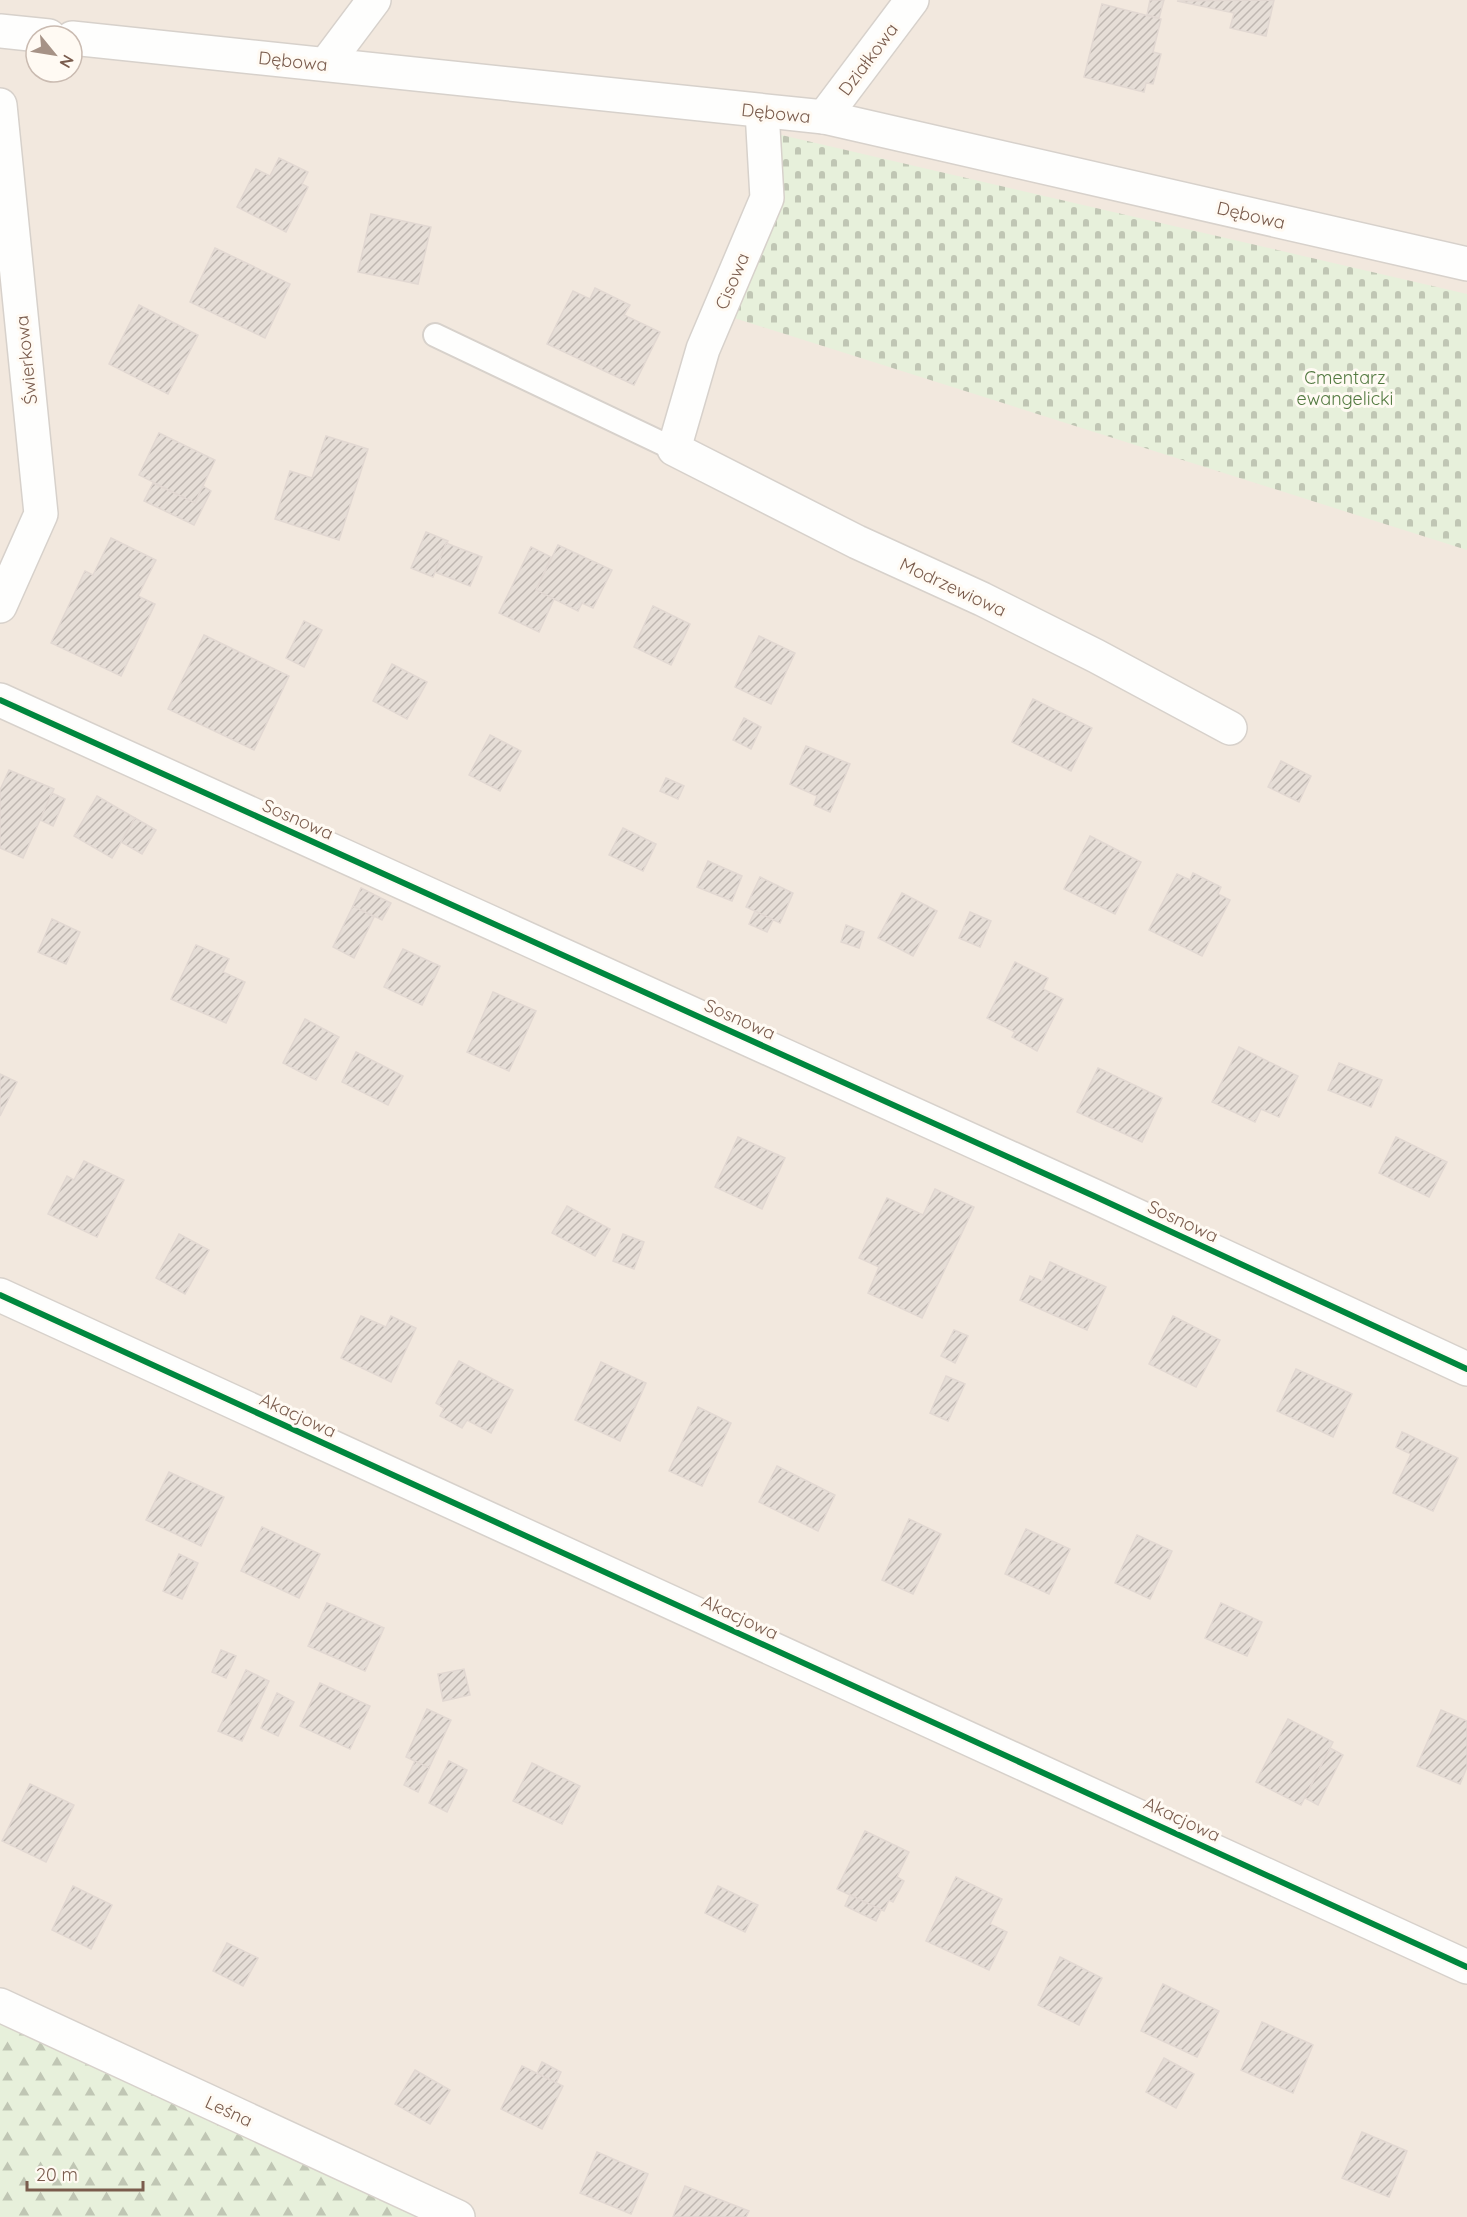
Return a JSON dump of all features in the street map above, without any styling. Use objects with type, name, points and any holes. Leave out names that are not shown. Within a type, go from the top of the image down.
[{"type":"street","points":[[326,64],[374,0]]},
{"type":"street","name":"Działkowa","points":[[824,117],[912,0]]},
{"type":"street","points":[[0,31],[24,33]]},
{"type":"street","name":"Dębowa","points":[[84,39],[824,117],[1467,264]]},
{"type":"street","name":"Świerkowa","points":[[0,105],[41,514],[0,606]]},
{"type":"street","name":"Cisowa","points":[[674,449],[703,349],[767,198],[762,111]]},
{"type":"street","name":"Modrzewiowa","points":[[674,449],[857,542],[982,599],[1096,656],[1230,728]]},
{"type":"street","name":"Sosnowa","points":[[0,700],[1073,1186],[1467,1369]]},
{"type":"street","name":"Akacjowa","points":[[0,1295],[1467,1967]]},
{"type":"street","name":"Leśna","points":[[0,2005],[458,2217]]},
{"type":"lane","points":[[435,335],[674,449]]},
{"type":"shaded area","points":[[0,0],[1467,0],[1467,2217],[424,2217],[0,2018]]},
{"type":"green space","name":"Cmentarz ewangelicki","points":[[777,134],[1467,294],[1467,550],[728,316]]},
{"type":"green space","points":[[0,2018],[424,2217],[0,2217]]},
{"type":"building","points":[[1150,0],[1164,0],[1159,18],[1147,15]]},
{"type":"building","points":[[1274,0],[1266,36],[1230,28],[1234,13],[1177,1]]},
{"type":"building","points":[[1102,4],[1161,19],[1153,52],[1161,54],[1153,84],[1146,83],[1144,92],[1084,77]]},
{"type":"building","points":[[279,158],[308,172],[302,184],[308,187],[286,232],[237,207],[256,169],[270,176]]},
{"type":"building","points":[[371,214],[431,227],[418,284],[358,272]]},
{"type":"building","points":[[215,248],[290,284],[265,338],[190,302]]},
{"type":"building","points":[[595,288],[630,305],[624,315],[660,332],[634,385],[547,344],[573,291],[590,299]]},
{"type":"building","points":[[139,305],[198,335],[168,394],[109,364]]},
{"type":"building","points":[[159,433],[215,460],[195,503],[139,475]]},
{"type":"building","points":[[326,436],[368,449],[339,540],[275,519],[290,471],[312,478]]},
{"type":"building","points":[[153,483],[195,503],[203,486],[211,491],[194,525],[144,501]]},
{"type":"building","points":[[426,532],[448,541],[433,577],[411,568]]},
{"type":"building","points":[[111,538],[156,560],[138,596],[155,604],[121,676],[51,643],[85,571],[93,575]]},
{"type":"building","points":[[446,543],[482,557],[470,586],[435,572]]},
{"type":"building","points":[[558,545],[612,570],[593,608],[582,603],[578,611],[536,590]]},
{"type":"building","points":[[531,547],[551,557],[536,590],[554,599],[539,632],[499,613]]},
{"type":"building","points":[[653,606],[690,624],[671,665],[634,647]]},
{"type":"building","points":[[304,621],[322,630],[304,667],[286,658]]},
{"type":"building","points":[[204,635],[289,676],[254,750],[168,709]]},
{"type":"building","points":[[759,636],[795,653],[771,704],[735,687]]},
{"type":"building","points":[[392,664],[427,682],[407,719],[373,701]]},
{"type":"building","points":[[1033,699],[1092,728],[1071,771],[1012,742]]},
{"type":"building","points":[[744,718],[761,727],[751,749],[733,740]]},
{"type":"building","points":[[490,735],[521,751],[500,791],[469,775]]},
{"type":"building","points":[[806,746],[850,764],[830,812],[814,805],[817,796],[790,784]]},
{"type":"building","points":[[1281,761],[1311,776],[1299,802],[1268,787]]},
{"type":"building","points":[[9,770],[54,789],[23,858],[0,848],[0,790]]},
{"type":"building","points":[[666,778],[684,786],[678,799],[660,791]]},
{"type":"building","points":[[52,793],[65,799],[53,826],[40,820]]},
{"type":"building","points":[[97,796],[135,818],[112,858],[74,836]]},
{"type":"building","points":[[135,818],[156,830],[142,854],[121,842]]},
{"type":"building","points":[[623,828],[656,844],[643,871],[609,855]]},
{"type":"building","points":[[1090,836],[1141,862],[1115,914],[1064,889]]},
{"type":"building","points":[[708,861],[742,876],[732,901],[697,887]]},
{"type":"building","points":[[1193,873],[1221,887],[1218,894],[1230,900],[1202,956],[1149,930],[1177,874],[1190,880]]},
{"type":"building","points":[[760,877],[793,893],[780,923],[746,907]]},
{"type":"building","points":[[361,888],[391,903],[382,920],[353,906]]},
{"type":"building","points":[[902,893],[937,911],[913,956],[878,938]]},
{"type":"building","points":[[353,906],[374,917],[354,958],[333,947]]},
{"type":"building","points":[[755,911],[773,920],[767,932],[749,924]]},
{"type":"building","points":[[970,912],[991,921],[980,947],[959,938]]},
{"type":"building","points":[[52,919],[80,932],[66,964],[38,952]]},
{"type":"building","points":[[846,925],[864,932],[859,948],[841,942]]},
{"type":"building","points":[[196,945],[229,959],[223,972],[245,982],[226,1023],[171,999]]},
{"type":"building","points":[[403,949],[440,966],[422,1005],[384,987]]},
{"type":"building","points":[[1015,962],[1048,978],[1043,989],[1063,999],[1037,1051],[1012,1037],[1015,1032],[987,1018]]},
{"type":"building","points":[[493,992],[536,1011],[509,1071],[467,1052]]},
{"type":"building","points":[[305,1019],[339,1037],[316,1080],[283,1063]]},
{"type":"building","points":[[1239,1047],[1298,1076],[1279,1117],[1261,1109],[1255,1122],[1212,1102]]},
{"type":"building","points":[[356,1052],[403,1076],[388,1105],[342,1082]]},
{"type":"building","points":[[1339,1063],[1382,1080],[1371,1107],[1328,1090]]},
{"type":"building","points":[[1098,1068],[1162,1098],[1142,1142],[1077,1112]]},
{"type":"building","points":[[0,1074],[17,1082],[0,1116]]},
{"type":"building","points":[[738,1137],[785,1158],[762,1209],[715,1187]]},
{"type":"building","points":[[1396,1137],[1447,1162],[1429,1197],[1379,1173]]},
{"type":"building","points":[[84,1161],[124,1180],[97,1237],[48,1214],[67,1176],[74,1180]]},
{"type":"building","points":[[935,1189],[974,1207],[922,1318],[868,1293],[879,1267],[859,1258],[887,1198],[923,1215]]},
{"type":"building","points":[[567,1206],[610,1229],[595,1256],[552,1233]]},
{"type":"building","points":[[179,1234],[209,1250],[185,1294],[156,1278]]},
{"type":"building","points":[[623,1234],[644,1242],[634,1269],[613,1261]]},
{"type":"building","points":[[1050,1262],[1106,1287],[1087,1330],[1020,1300],[1030,1276],[1042,1281]]},
{"type":"building","points":[[361,1316],[386,1327],[391,1316],[416,1328],[391,1382],[341,1358]]},
{"type":"building","points":[[1173,1316],[1220,1340],[1196,1387],[1149,1364]]},
{"type":"building","points":[[954,1330],[968,1336],[955,1363],[941,1356]]},
{"type":"building","points":[[459,1361],[513,1390],[491,1433],[467,1420],[462,1428],[440,1416],[444,1408],[436,1403]]},
{"type":"building","points":[[601,1362],[646,1383],[620,1441],[575,1420]]},
{"type":"building","points":[[1296,1369],[1352,1394],[1333,1437],[1277,1411]]},
{"type":"building","points":[[946,1376],[965,1384],[948,1421],[930,1413]]},
{"type":"building","points":[[698,1407],[731,1423],[702,1486],[669,1471]]},
{"type":"building","points":[[1402,1432],[1458,1458],[1433,1511],[1393,1493],[1411,1454],[1396,1447]]},
{"type":"building","points":[[777,1466],[835,1495],[818,1531],[759,1502]]},
{"type":"building","points":[[169,1472],[224,1497],[201,1546],[146,1520]]},
{"type":"building","points":[[909,1519],[941,1534],[913,1594],[882,1580]]},
{"type":"building","points":[[262,1527],[320,1554],[299,1598],[241,1571]]},
{"type":"building","points":[[1026,1529],[1070,1549],[1049,1594],[1005,1574]]},
{"type":"building","points":[[1137,1535],[1172,1551],[1150,1599],[1115,1583]]},
{"type":"building","points":[[179,1554],[198,1563],[182,1599],[163,1591]]},
{"type":"building","points":[[327,1603],[384,1628],[365,1671],[308,1646]]},
{"type":"building","points":[[1221,1603],[1262,1622],[1247,1656],[1205,1638]]},
{"type":"building","points":[[221,1650],[236,1656],[226,1678],[212,1672]]},
{"type":"building","points":[[464,1669],[470,1695],[443,1701],[438,1674]]},
{"type":"building","points":[[246,1670],[269,1681],[242,1741],[218,1731]]},
{"type":"building","points":[[320,1683],[370,1706],[350,1749],[300,1726]]},
{"type":"building","points":[[277,1693],[294,1702],[278,1736],[261,1728]]},
{"type":"building","points":[[427,1709],[451,1720],[429,1768],[406,1757]]},
{"type":"building","points":[[1441,1710],[1467,1721],[1467,1767],[1460,1784],[1417,1766]]},
{"type":"building","points":[[1288,1719],[1333,1742],[1301,1805],[1256,1782]]},
{"type":"building","points":[[1330,1748],[1343,1755],[1318,1805],[1305,1798]]},
{"type":"building","points":[[415,1761],[429,1768],[418,1792],[404,1785]]},
{"type":"building","points":[[449,1761],[467,1770],[447,1812],[429,1803]]},
{"type":"building","points":[[532,1763],[580,1786],[562,1824],[513,1801]]},
{"type":"building","points":[[30,1784],[74,1805],[46,1862],[2,1841]]},
{"type":"building","points":[[865,1831],[909,1852],[897,1877],[904,1881],[893,1902],[889,1900],[884,1911],[837,1889]]},
{"type":"building","points":[[956,1877],[1002,1899],[990,1924],[1007,1932],[989,1970],[926,1941]]},
{"type":"building","points":[[73,1886],[112,1905],[91,1949],[52,1930]]},
{"type":"building","points":[[718,1886],[758,1905],[745,1932],[705,1913]]},
{"type":"building","points":[[850,1895],[881,1910],[876,1921],[845,1906]]},
{"type":"building","points":[[227,1943],[258,1958],[243,1986],[213,1971]]},
{"type":"building","points":[[1060,1957],[1102,1978],[1079,2025],[1038,2005]]},
{"type":"building","points":[[1163,1984],[1219,2011],[1197,2057],[1141,2031]]},
{"type":"building","points":[[1262,2022],[1313,2045],[1293,2093],[1241,2070]]},
{"type":"building","points":[[1164,2058],[1194,2074],[1176,2108],[1146,2092]]},
{"type":"building","points":[[542,2062],[561,2072],[556,2083],[537,2073]]},
{"type":"building","points":[[522,2066],[563,2086],[542,2129],[501,2109]]},
{"type":"building","points":[[415,2070],[450,2090],[430,2124],[395,2104]]},
{"type":"building","points":[[1362,2132],[1407,2151],[1389,2197],[1342,2178]]},
{"type":"building","points":[[597,2152],[648,2174],[631,2214],[580,2193]]},
{"type":"building","points":[[685,2186],[749,2211],[746,2217],[673,2217]]},
{"type":"cycle path","points":[[0,700],[1094,1196],[1467,1369]]},
{"type":"cycle path","points":[[0,1295],[1467,1967]]}]
